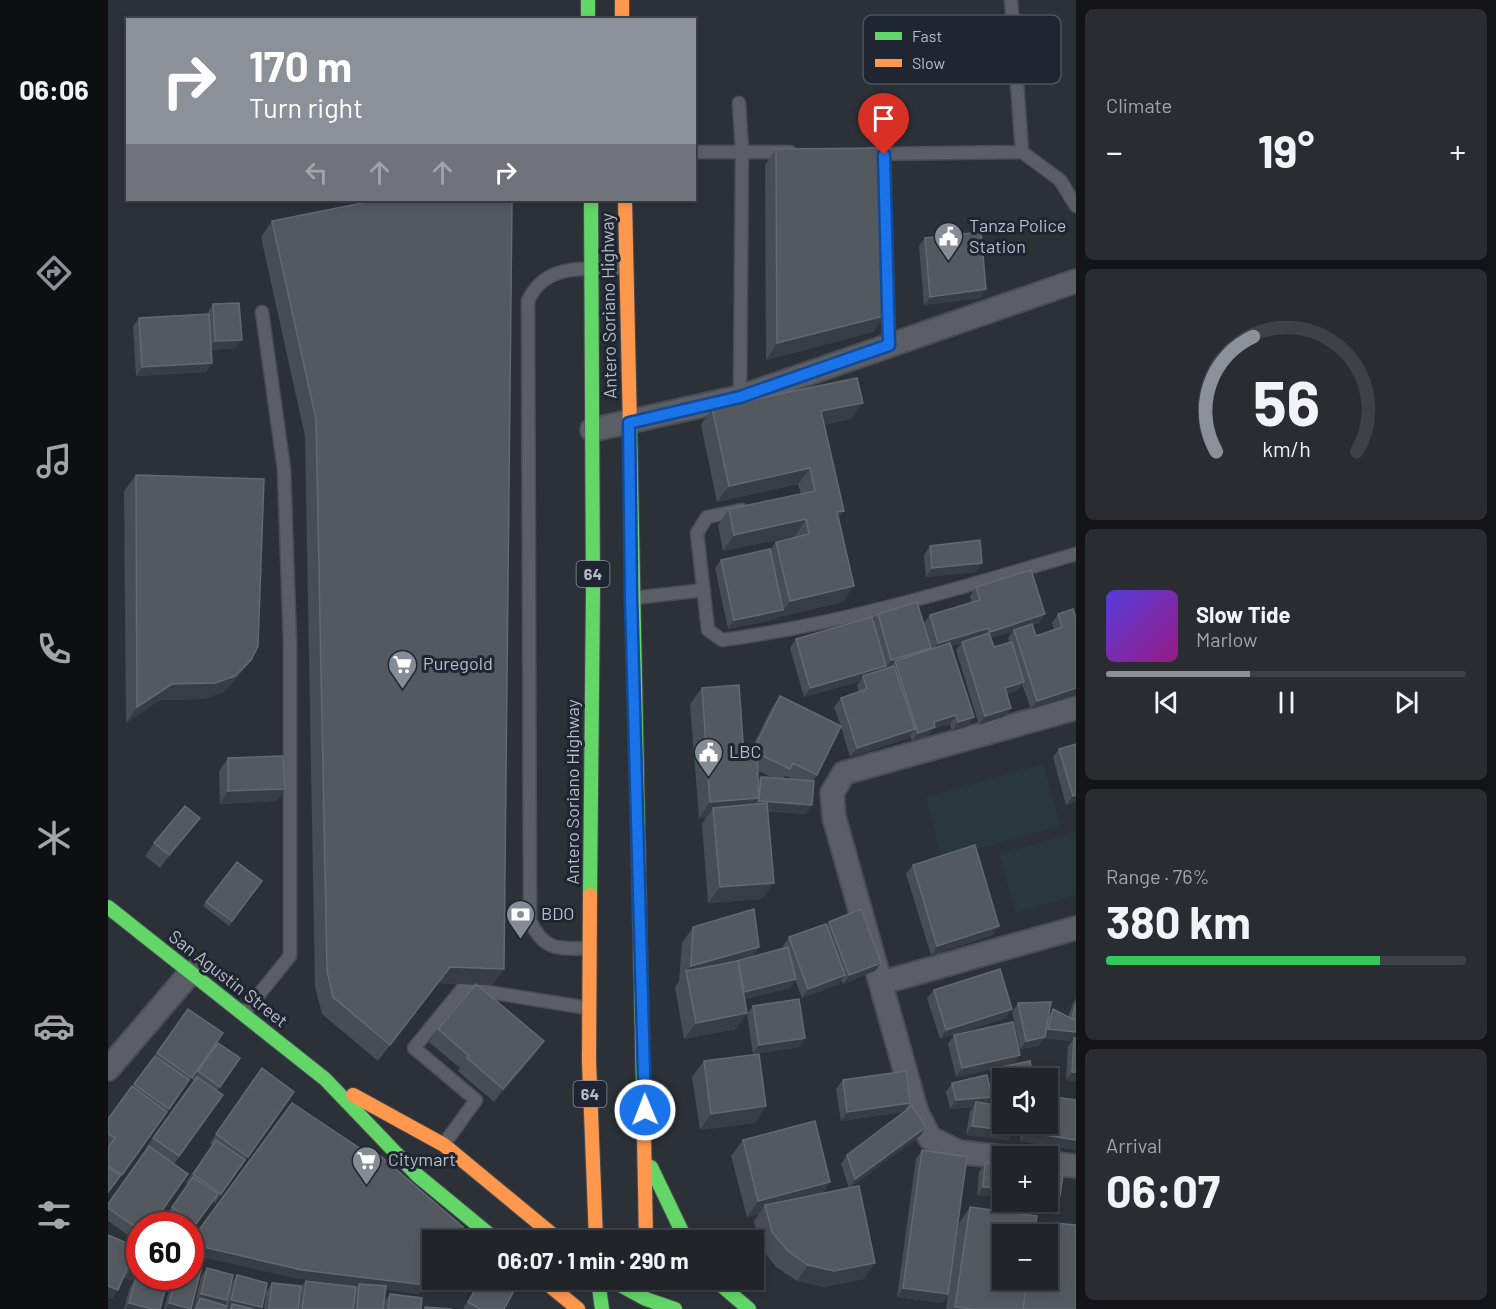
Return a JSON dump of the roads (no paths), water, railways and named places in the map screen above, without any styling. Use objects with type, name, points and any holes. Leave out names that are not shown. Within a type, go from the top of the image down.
[{"type":"main road","points":[[588,0],[588,18]]},
{"type":"main road","points":[[622,0],[622,18]]},
{"type":"main road","name":"Antero Soriano Highway","points":[[591,201],[590,1008],[596,1230]]},
{"type":"main road","name":"Antero Soriano Highway","points":[[625,201],[631,598],[646,1230]]},
{"type":"main road","name":"San Agustin Street","points":[[108,907],[325,1079],[417,1175],[484,1230]]},
{"type":"main road","name":"San Agustin Street","points":[[325,1079],[444,1145],[548,1230]]},
{"type":"main road","points":[[646,1157],[681,1230]]},
{"type":"main road","points":[[555,1290],[578,1309]]},
{"type":"main road","points":[[599,1290],[602,1309]]},
{"type":"main road","points":[[626,1290],[646,1304],[675,1309]]},
{"type":"main road","points":[[724,1290],[749,1309]]},
{"type":"street","points":[[592,430],[740,397],[1076,281]]},
{"type":"street","points":[[992,1156],[959,1152],[930,1138],[917,1113],[834,817],[832,794],[844,773],[1076,708]]},
{"type":"street","points":[[881,983],[1076,928]]},
{"type":"street","points":[[108,1069],[191,972]]},
{"type":"street","points":[[1058,1164],[1076,1166]]},
{"type":"lane","points":[[1011,0],[1012,15]]},
{"type":"lane","points":[[1017,84],[1022,152]]},
{"type":"lane","points":[[739,103],[742,151],[740,397]]},
{"type":"lane","points":[[696,152],[801,152]]},
{"type":"lane","points":[[860,154],[884,161],[1022,152],[1060,180],[1076,206]]},
{"type":"lane","points":[[885,202],[889,345]]},
{"type":"lane","points":[[590,948],[560,949],[548,945],[536,935],[530,921],[528,301],[533,289],[554,272],[626,268]]},
{"type":"lane","points":[[243,1014],[290,956],[290,643],[284,469],[262,312]]},
{"type":"lane","points":[[746,509],[707,518],[697,533],[708,630],[722,640],[779,632],[963,587],[1076,554]]},
{"type":"lane","points":[[631,598],[704,590]]},
{"type":"lane","points":[[444,1145],[476,1100],[414,1048],[463,988],[590,1008]]},
{"type":"place","name":"Tanza Police Station","points":[[948,262]]},
{"type":"place","name":"Puregold","points":[[402,690]]},
{"type":"place","name":"LBC","points":[[708,778]]},
{"type":"place","name":"BDO","points":[[520,940]]},
{"type":"place","name":"Citymart","points":[[367,1186]]}]
